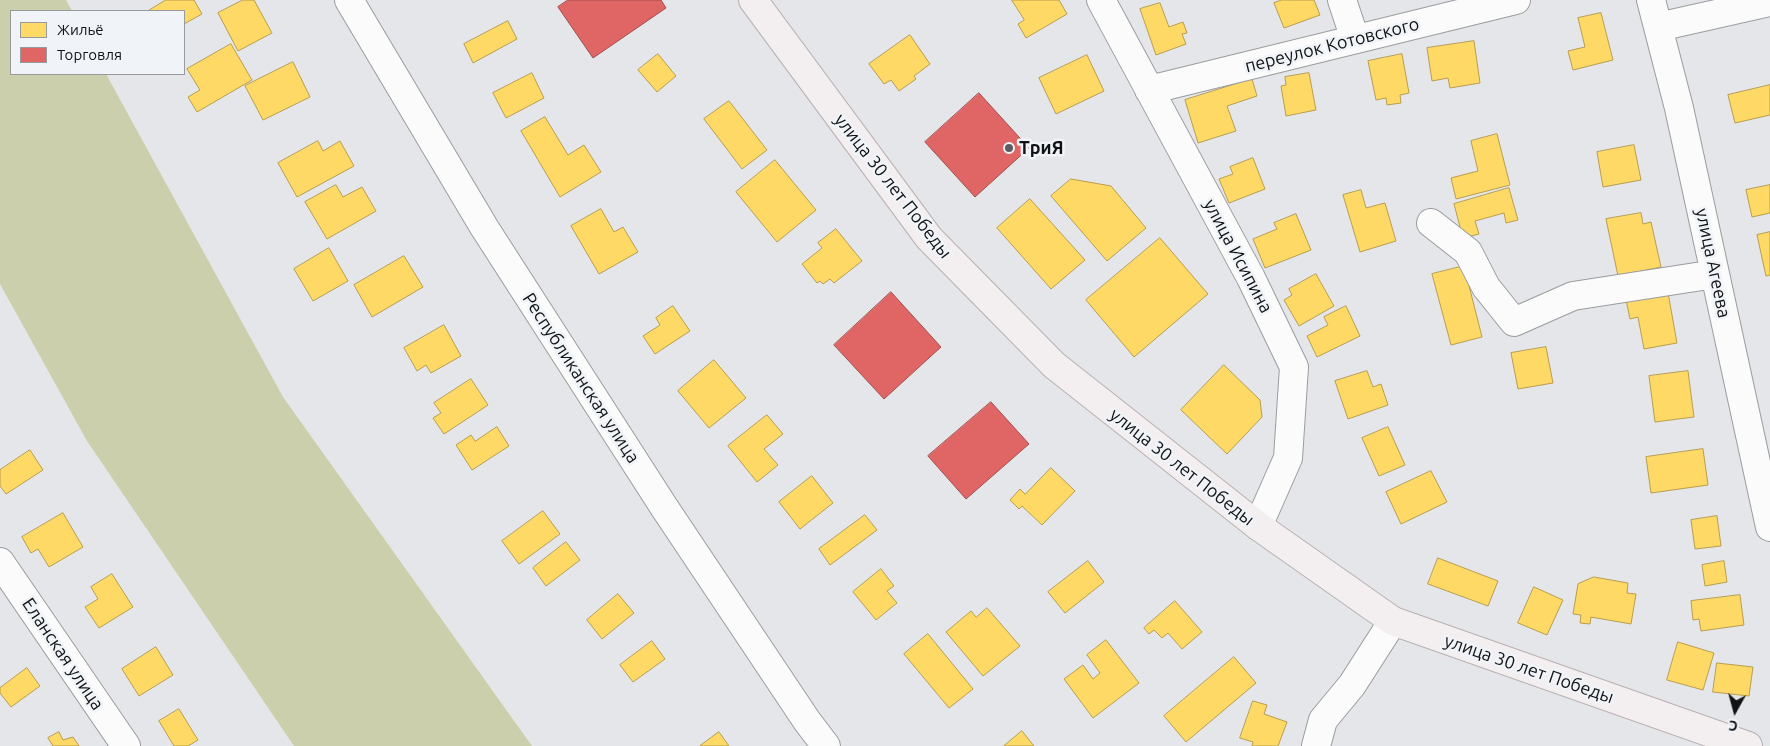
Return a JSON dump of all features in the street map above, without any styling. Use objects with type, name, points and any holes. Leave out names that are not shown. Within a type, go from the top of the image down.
[{"type":"main road","name":"улица 30 лет Победы","points":[[754,0],[929,238],[1054,365],[1258,526],[1393,621],[1748,746]]},
{"type":"street","name":"Республиканская улица","points":[[349,0],[484,227],[648,483],[826,746]]},
{"type":"street","name":"улица Исипина","points":[[1101,0],[1251,278],[1294,367],[1288,458],[1258,526]]},
{"type":"street","points":[[1342,0],[1355,39]]},
{"type":"street","name":"переулок Котовского","points":[[1149,90],[1516,0]]},
{"type":"street","name":"улица Агеева","points":[[1651,0],[1679,108],[1715,274],[1761,444],[1770,527]]},
{"type":"street","points":[[1658,27],[1770,2]]},
{"type":"street","points":[[1431,222],[1468,252],[1486,287],[1514,322],[1573,296],[1715,274]]},
{"type":"street","name":"Еланская улица","points":[[0,562],[126,746]]},
{"type":"street","points":[[1316,746],[1322,720],[1352,685],[1393,621]]},
{"type":"green space","points":[[0,0],[66,0],[71,10],[10,10],[10,75],[107,75],[283,397],[532,746],[294,746],[87,441],[0,284]]},
{"type":"building: Жильё","points":[[166,0],[194,0],[202,14],[185,23],[185,10],[150,10]]},
{"type":"building: Жильё","points":[[243,0],[254,0],[272,33],[238,51],[218,13]]},
{"type":"building: Жильё","points":[[1012,0],[1059,0],[1067,14],[1026,38],[1018,24],[1024,20]]},
{"type":"building: Жильё","points":[[1282,0],[1314,0],[1320,15],[1284,28],[1274,3]]},
{"type":"building: Жильё","points":[[1160,3],[1169,27],[1183,22],[1187,33],[1182,34],[1186,44],[1156,55],[1140,9]]},
{"type":"building: Жильё","points":[[1601,13],[1613,60],[1573,70],[1568,51],[1585,47],[1578,18]]},
{"type":"building: Жильё","points":[[508,21],[517,39],[473,63],[464,44]]},
{"type":"building: Жильё","points":[[910,35],[930,64],[914,76],[916,79],[899,91],[891,80],[884,84],[869,64]]},
{"type":"building: Жильё","points":[[1474,41],[1480,83],[1450,88],[1448,78],[1432,81],[1427,48]]},
{"type":"building: Жильё","points":[[231,44],[252,80],[197,112],[188,97],[200,90],[187,69]]},
{"type":"building: Жильё","points":[[658,54],[676,76],[657,92],[638,70]]},
{"type":"building: Жильё","points":[[1402,54],[1409,93],[1400,95],[1401,103],[1387,105],[1386,98],[1376,100],[1368,61]]},
{"type":"building: Жильё","points":[[1087,55],[1104,91],[1056,114],[1039,78]]},
{"type":"building: Жильё","points":[[293,62],[310,97],[263,120],[245,86]]},
{"type":"building: Жильё","points":[[532,73],[544,98],[506,118],[493,93]]},
{"type":"building: Жильё","points":[[1309,73],[1316,110],[1286,116],[1281,86],[1286,85],[1285,77]]},
{"type":"building: Жильё","points":[[1252,79],[1257,96],[1227,106],[1236,131],[1198,143],[1185,100]]},
{"type":"building: Жильё","points":[[1770,85],[1770,115],[1735,123],[1728,95]]},
{"type":"building: Жильё","points":[[729,101],[767,150],[742,169],[704,119]]},
{"type":"building: Жильё","points":[[545,117],[568,155],[584,145],[601,172],[560,197],[521,131]]},
{"type":"building: Жильё","points":[[1497,134],[1510,185],[1456,199],[1451,178],[1478,171],[1471,141]]},
{"type":"building: Жильё","points":[[318,141],[323,151],[340,141],[354,166],[297,197],[278,163]]},
{"type":"building: Жильё","points":[[1634,145],[1641,180],[1603,187],[1597,152]]},
{"type":"building: Жильё","points":[[1253,158],[1265,189],[1229,203],[1219,179],[1233,174],[1230,167]]},
{"type":"building: Жильё","points":[[775,160],[816,210],[777,242],[736,192]]},
{"type":"building: Жильё","points":[[1071,179],[1111,186],[1146,228],[1107,261],[1051,196]]},
{"type":"building: Жильё","points":[[336,185],[343,197],[362,187],[376,211],[327,239],[305,202]]},
{"type":"building: Жильё","points":[[1770,185],[1770,213],[1752,217],[1746,190]]},
{"type":"building: Жильё","points":[[1509,188],[1518,220],[1506,223],[1504,213],[1475,221],[1479,234],[1463,238],[1454,204]]},
{"type":"building: Жильё","points":[[1361,190],[1366,208],[1385,203],[1396,241],[1360,252],[1343,195]]},
{"type":"building: Жильё","points":[[1030,199],[1085,260],[1051,289],[997,228]]},
{"type":"building: Жильё","points":[[601,209],[614,232],[623,227],[638,252],[599,274],[571,226]]},
{"type":"building: Жильё","points":[[1641,213],[1643,224],[1651,222],[1661,267],[1618,276],[1606,219]]},
{"type":"building: Жильё","points":[[1296,214],[1311,250],[1265,268],[1253,239],[1277,229],[1274,223]]},
{"type":"building: Жильё","points":[[836,229],[862,261],[834,283],[830,279],[823,284],[820,281],[817,283],[802,264],[822,248],[818,243]]},
{"type":"building: Жильё","points":[[1770,232],[1770,275],[1766,276],[1757,235]]},
{"type":"building: Жильё","points":[[1160,238],[1208,294],[1134,357],[1086,300]]},
{"type":"building: Жильё","points":[[329,248],[348,281],[313,301],[294,269]]},
{"type":"building: Жильё","points":[[404,256],[423,287],[372,317],[354,285]]},
{"type":"building: Жильё","points":[[1464,266],[1482,337],[1451,345],[1432,274]]},
{"type":"building: Жильё","points":[[1316,274],[1334,306],[1299,326],[1284,300],[1292,295],[1289,289]]},
{"type":"building: Жильё","points":[[1667,287],[1677,343],[1644,349],[1638,317],[1630,319],[1625,295]]},
{"type":"building: Жильё","points":[[673,306],[690,331],[655,354],[643,336],[660,325],[656,318]]},
{"type":"building: Жильё","points":[[1346,306],[1360,336],[1317,357],[1307,336],[1328,325],[1324,317]]},
{"type":"building: Жильё","points":[[444,325],[461,356],[431,373],[426,365],[417,371],[404,348]]},
{"type":"building: Жильё","points":[[1546,347],[1553,383],[1518,389],[1511,353]]},
{"type":"building: Жильё","points":[[714,360],[746,398],[709,428],[678,391]]},
{"type":"building: Жильё","points":[[1224,365],[1260,400],[1262,417],[1227,454],[1181,410]]},
{"type":"building: Жильё","points":[[1367,371],[1373,387],[1381,384],[1388,405],[1348,419],[1335,381]]},
{"type":"building: Жильё","points":[[1688,371],[1694,417],[1655,422],[1649,376]]},
{"type":"building: Жильё","points":[[471,379],[488,405],[444,434],[433,418],[441,413],[434,403]]},
{"type":"building: Жильё","points":[[767,415],[783,434],[764,449],[778,465],[757,482],[728,446]]},
{"type":"building: Жильё","points":[[497,427],[509,446],[472,470],[456,445],[471,435],[475,441]]},
{"type":"building: Жильё","points":[[1388,427],[1405,465],[1379,476],[1362,438]]},
{"type":"building: Жильё","points":[[1703,449],[1708,485],[1651,493],[1646,457]]},
{"type":"building: Жильё","points":[[30,450],[43,470],[6,494],[0,486],[0,470]]},
{"type":"building: Жильё","points":[[1051,468],[1075,491],[1042,525],[1022,506],[1019,509],[1010,500],[1020,489],[1025,494]]},
{"type":"building: Жильё","points":[[1431,471],[1447,502],[1401,524],[1386,492]]},
{"type":"building: Жильё","points":[[812,476],[833,503],[800,529],[779,502]]},
{"type":"building: Жильё","points":[[543,511],[560,534],[519,564],[502,541]]},
{"type":"building: Жильё","points":[[63,513],[83,547],[49,567],[38,549],[31,553],[22,537]]},
{"type":"building: Жильё","points":[[865,515],[877,530],[830,565],[819,549]]},
{"type":"building: Жильё","points":[[1717,516],[1721,546],[1695,549],[1691,520]]},
{"type":"building: Жильё","points":[[566,542],[580,560],[546,586],[533,568]]},
{"type":"building: Жильё","points":[[1438,558],[1498,581],[1488,606],[1428,584]]},
{"type":"building: Жильё","points":[[1088,561],[1104,582],[1065,613],[1048,592]]},
{"type":"building: Жильё","points":[[1724,561],[1727,582],[1705,586],[1702,565]]},
{"type":"building: Жильё","points":[[881,569],[894,586],[887,591],[897,603],[876,620],[853,592]]},
{"type":"building: Жильё","points":[[112,574],[133,607],[99,628],[85,607],[98,599],[91,587]]},
{"type":"building: Жильё","points":[[1594,577],[1628,583],[1627,593],[1636,594],[1631,624],[1591,617],[1590,624],[1580,623],[1581,615],[1573,614],[1578,584]]},
{"type":"building: Жильё","points":[[1534,587],[1563,600],[1547,635],[1518,623]]},
{"type":"building: Жильё","points":[[618,594],[634,613],[602,639],[587,620]]},
{"type":"building: Жильё","points":[[1740,595],[1744,625],[1701,631],[1699,619],[1693,620],[1691,601]]},
{"type":"building: Жильё","points":[[1175,601],[1202,632],[1182,649],[1168,633],[1162,638],[1154,630],[1149,634],[1144,628]]},
{"type":"building: Жильё","points":[[987,608],[1020,646],[983,676],[946,632],[971,611],[976,617]]},
{"type":"building: Жильё","points":[[928,634],[973,689],[949,708],[904,654]]},
{"type":"building: Жильё","points":[[1106,640],[1139,683],[1093,718],[1064,679],[1083,665],[1093,679],[1100,673],[1087,655]]},
{"type":"building: Жильё","points":[[652,641],[665,659],[633,682],[620,665]]},
{"type":"building: Жильё","points":[[1678,642],[1714,653],[1703,690],[1667,680]]},
{"type":"building: Жильё","points":[[156,647],[173,675],[139,696],[122,669]]},
{"type":"building: Жильё","points":[[1234,657],[1256,683],[1186,742],[1164,716]]},
{"type":"building: Жильё","points":[[1717,663],[1753,667],[1749,696],[1713,692]]},
{"type":"building: Жильё","points":[[27,668],[40,686],[11,707],[0,693],[0,688]]},
{"type":"building: Жильё","points":[[1253,701],[1267,705],[1264,714],[1287,722],[1278,746],[1252,746],[1253,742],[1240,738]]},
{"type":"building: Жильё","points":[[179,709],[198,740],[188,746],[174,746],[159,721]]},
{"type":"building: Жильё","points":[[1022,731],[1034,746],[1004,746]]},
{"type":"building: Жильё","points":[[59,732],[63,740],[73,737],[79,746],[53,746],[48,738]]},
{"type":"building: Жильё","points":[[719,732],[729,746],[700,746]]},
{"type":"building: Торговля","points":[[568,0],[661,0],[666,8],[593,58],[558,7]]},
{"type":"building: Торговля","points":[[979,93],[1029,148],[975,197],[925,142]]},
{"type":"building: Торговля","points":[[891,292],[941,347],[884,399],[834,345]]},
{"type":"building: Торговля","points":[[991,402],[1029,444],[966,499],[928,456]]},
{"type":"place","name":"ТриЯ","points":[[1009,148]]}]
